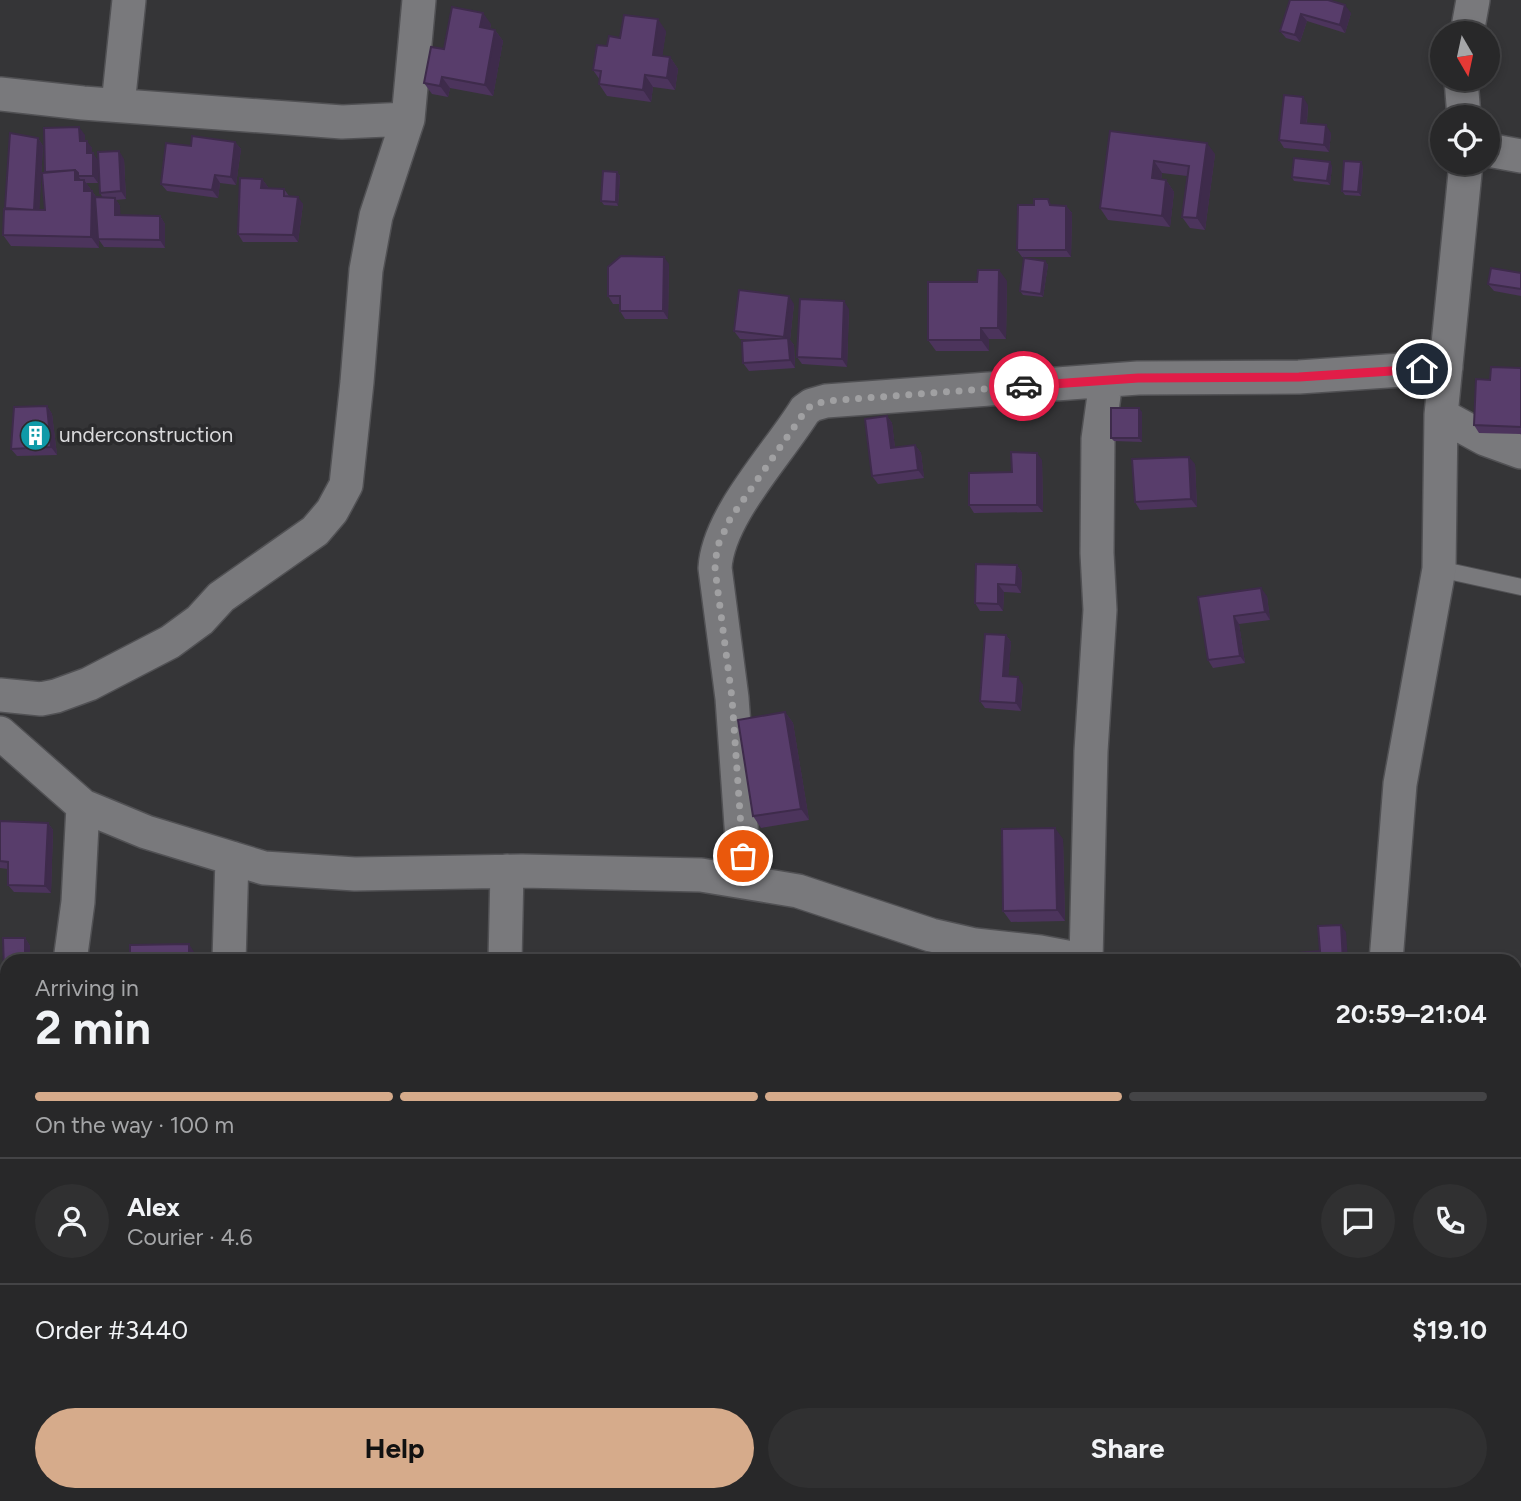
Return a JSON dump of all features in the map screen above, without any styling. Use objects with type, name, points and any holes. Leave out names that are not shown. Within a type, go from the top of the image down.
[{"type":"street","points":[[117,105],[129,0]]},
{"type":"street","points":[[0,695],[41,699],[56,696],[89,684],[170,642],[200,620],[221,597],[315,531],[325,521],[346,485],[366,271],[376,215],[408,119],[419,0]]},
{"type":"street","points":[[1469,21],[1473,0]]},
{"type":"street","points":[[0,94],[342,122],[408,119]]},
{"type":"street","points":[[1500,152],[1521,156]]},
{"type":"street","points":[[1387,954],[1400,784],[1439,569],[1441,415],[1465,175]]},
{"type":"street","points":[[745,882],[732,698],[715,569],[716,557],[718,545],[730,519],[812,405],[826,401],[1105,381],[1299,377],[1446,367]]},
{"type":"street","points":[[1087,954],[1091,751],[1100,610],[1097,554],[1098,439],[1105,381]]},
{"type":"street","points":[[1441,415],[1485,439],[1521,452]]},
{"type":"street","points":[[0,733],[83,806],[146,832],[264,868],[316,873],[507,872],[701,876],[798,891],[931,935],[975,945],[1054,954]]},
{"type":"street","points":[[71,954],[78,901],[83,806]]},
{"type":"street","points":[[229,954],[232,858]]},
{"type":"street","points":[[505,954],[507,872]]},
{"type":"lane","points":[[1439,569],[1513,585],[1521,576]]},
{"type":"building","points":[[1290,0],[1328,0],[1345,5],[1340,25],[1301,14],[1295,35],[1280,31]]},
{"type":"building","points":[[452,7],[483,13],[480,27],[495,30],[485,85],[442,77],[440,86],[424,83],[431,47],[444,49]]},
{"type":"building","points":[[624,15],[658,19],[653,55],[670,57],[667,78],[645,75],[643,90],[599,84],[601,71],[593,70],[597,45],[607,46],[609,36],[620,38]]},
{"type":"building","points":[[1284,95],[1303,97],[1301,123],[1326,125],[1324,145],[1279,140]]},
{"type":"building","points":[[79,127],[80,141],[87,141],[87,153],[93,153],[93,176],[78,176],[75,170],[45,172],[44,128]]},
{"type":"building","points":[[1110,131],[1207,143],[1197,218],[1182,217],[1189,166],[1154,161],[1152,178],[1166,180],[1162,216],[1100,208]]},
{"type":"building","points":[[10,133],[38,138],[34,210],[5,208]]},
{"type":"building","points":[[192,136],[235,142],[231,177],[215,175],[212,190],[161,184],[166,143],[191,146]]},
{"type":"building","points":[[119,151],[121,191],[100,193],[98,152]]},
{"type":"building","points":[[1294,158],[1330,162],[1327,181],[1292,177]]},
{"type":"building","points":[[1344,161],[1361,162],[1358,192],[1342,191]]},
{"type":"building","points":[[75,170],[75,180],[84,180],[84,191],[92,191],[91,237],[3,235],[4,209],[45,210],[42,173]]},
{"type":"building","points":[[603,171],[617,172],[616,202],[601,201]]},
{"type":"building","points":[[240,178],[262,179],[261,188],[284,189],[284,196],[298,197],[293,235],[238,234]]},
{"type":"building","points":[[95,197],[115,198],[115,215],[160,216],[160,240],[98,239]]},
{"type":"building","points":[[1034,199],[1048,199],[1050,205],[1066,206],[1066,250],[1017,250],[1018,205],[1034,205]]},
{"type":"building","points":[[621,256],[664,257],[663,311],[620,311],[620,296],[608,296],[608,267]]},
{"type":"building","points":[[1024,258],[1045,261],[1041,294],[1020,291]]},
{"type":"building","points":[[1491,268],[1521,273],[1521,289],[1488,284]]},
{"type":"building","points":[[978,270],[999,270],[998,328],[981,328],[981,340],[928,340],[928,282],[977,282]]},
{"type":"building","points":[[739,290],[789,296],[784,337],[734,331]]},
{"type":"building","points":[[800,299],[844,301],[842,359],[797,357]]},
{"type":"building","points":[[788,338],[790,360],[743,363],[742,341]]},
{"type":"building","points":[[1491,367],[1521,368],[1521,427],[1474,425],[1476,379],[1490,380]]},
{"type":"building","name":"underconstruction","points":[[47,406],[51,447],[11,449],[14,407]]},
{"type":"building","points":[[1111,408],[1139,408],[1139,438],[1111,438]]},
{"type":"building","points":[[887,416],[891,448],[915,445],[918,470],[872,476],[865,419]]},
{"type":"building","points":[[1011,452],[1037,453],[1037,505],[969,505],[969,473],[1012,472]]},
{"type":"building","points":[[1189,457],[1191,499],[1135,502],[1132,459]]},
{"type":"building","points":[[976,564],[1017,565],[1016,585],[998,584],[998,604],[975,603]]},
{"type":"building","points":[[1261,588],[1265,612],[1234,616],[1240,656],[1208,660],[1198,597]]},
{"type":"building","points":[[985,634],[1006,635],[1003,676],[1018,677],[1016,703],[980,701]]},
{"type":"building","points":[[785,712],[801,809],[753,816],[738,720]]},
{"type":"building","points":[[0,821],[48,823],[45,886],[8,885],[8,862],[0,861]]},
{"type":"building","points":[[1055,828],[1057,910],[1003,911],[1002,829]]},
{"type":"building","points":[[1341,925],[1343,954],[1299,954],[1320,951],[1318,926]]},
{"type":"building","points":[[3,938],[25,938],[25,954],[3,954]]},
{"type":"building","points":[[189,944],[189,954],[130,954],[130,945]]},
{"type":"way so far","points":[[743,856],[732,698],[715,569],[718,545],[730,519],[812,405],[826,401],[1024,386]]},
{"type":"place","name":"underconstruction","points":[[36,435]]},
{"type":"route","points":[[1024,386],[1138,378],[1299,377],[1422,369]]}]
